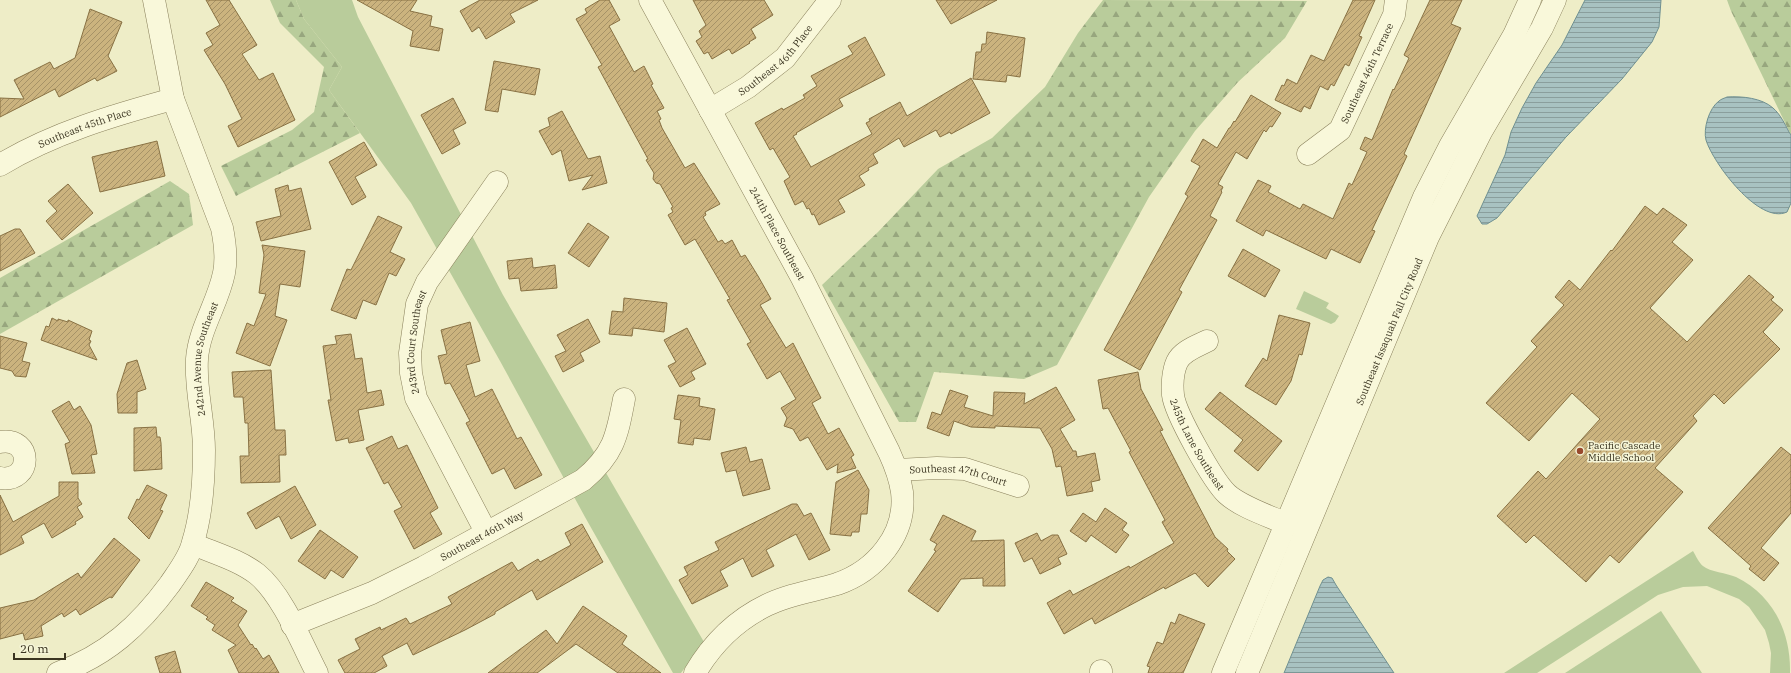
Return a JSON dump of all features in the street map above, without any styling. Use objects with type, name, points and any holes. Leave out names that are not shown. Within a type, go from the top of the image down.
[{"type":"street","name":"242nd Avenue Southeast","points":[[154,0],[173,99],[222,228],[226,249],[224,273],[204,328],[197,358],[197,389],[204,447],[203,483],[193,544]]},
{"type":"street","name":"244th Place Southeast","points":[[650,0],[802,278],[889,452],[897,470],[902,493],[902,514],[897,530],[886,549],[874,563],[857,575],[836,584],[805,592],[767,605],[742,620],[719,639],[695,673]]},
{"type":"street","name":"Southeast 46th Place","points":[[710,110],[748,87],[785,58],[830,0]]},
{"type":"street","name":"Southeast 46th Terrace","points":[[1308,154],[1340,130],[1394,15],[1396,0]]},
{"type":"street","name":"Southeast Issaquah Fall City Road","points":[[1224,673],[1424,197],[1469,112],[1514,35],[1530,0]]},
{"type":"street","name":"Southeast Issaquah Fall City Road","points":[[1247,673],[1428,237],[1481,132],[1542,28],[1555,0]]},
{"type":"street","name":"Southeast 45th Place","points":[[0,165],[78,129],[113,115],[173,99]]},
{"type":"street","name":"243rd Court Southeast","points":[[486,532],[416,398],[411,373],[410,353],[417,304],[427,282],[496,182]]},
{"type":"street","name":"245th Lane Southeast","points":[[1207,341],[1187,351],[1177,360],[1174,375],[1173,394],[1175,406],[1207,467],[1217,483],[1227,494],[1235,500],[1287,524]]},
{"type":"street","name":"Southeast 46th Way","points":[[292,625],[372,593],[424,567],[583,480],[598,468],[609,452],[618,431],[624,399]]},
{"type":"street","points":[[0,442],[12,442],[18,445],[25,456],[25,462],[23,469],[13,478],[0,478]]},
{"type":"street","name":"Southeast 47th Court","points":[[897,470],[937,468],[965,469],[1018,486]]},
{"type":"street","points":[[66,672],[106,649],[134,628],[159,600],[178,573],[193,544],[236,562],[256,574],[269,586],[281,603],[317,673]]},
{"type":"green space","points":[[270,0],[296,0],[304,19],[342,67],[329,90],[360,133],[236,196],[221,166],[292,130],[314,112],[324,67],[280,23]]},
{"type":"green space","points":[[296,0],[352,0],[358,17],[503,295],[704,642],[681,673],[673,673],[411,203],[329,90],[342,67],[304,19]]},
{"type":"green space","points":[[1103,0],[1307,1],[1285,38],[1238,82],[1195,131],[1149,197],[1057,365],[1024,379],[934,372],[916,422],[899,422],[822,285],[878,232],[938,169],[992,138],[1045,87],[1078,33]]},
{"type":"green space","points":[[1727,0],[1791,0],[1791,135],[1731,11]]},
{"type":"green space","points":[[170,181],[189,194],[193,225],[0,334],[0,278]]},
{"type":"green space","points":[[1304,291],[1329,303],[1326,308],[1339,316],[1335,322],[1331,324],[1296,309]]},
{"type":"green space","points":[[1693,551],[1703,566],[1710,570],[1736,577],[1749,585],[1770,604],[1783,629],[1787,643],[1790,673],[1770,673],[1771,653],[1765,630],[1749,607],[1739,599],[1707,586],[1683,587],[1658,595],[1537,673],[1504,673]]},
{"type":"green space","points":[[1661,611],[1702,673],[1565,673]]},
{"type":"water","points":[[1585,0],[1661,0],[1659,27],[1652,42],[1622,79],[1566,137],[1497,218],[1487,224],[1482,224],[1477,216],[1505,155],[1511,132],[1522,108],[1536,83],[1562,45]]},
{"type":"water","points":[[1727,97],[1752,98],[1763,102],[1778,113],[1791,135],[1791,203],[1787,212],[1776,214],[1751,201],[1727,176],[1710,150],[1705,135],[1706,125],[1715,104]]},
{"type":"water","points":[[1328,577],[1332,578],[1394,673],[1284,673],[1320,586],[1323,580]]},
{"type":"building","points":[[206,0],[229,0],[257,45],[242,54],[259,80],[273,73],[295,120],[238,147],[228,126],[242,119],[225,84],[204,50],[213,45],[206,33],[220,25]]},
{"type":"building","points":[[357,0],[417,0],[410,11],[432,16],[430,26],[443,29],[439,51],[410,46],[413,31]]},
{"type":"building","points":[[480,0],[538,0],[510,14],[515,22],[486,39],[479,27],[472,32],[460,11]]},
{"type":"building","points":[[600,0],[609,0],[620,20],[609,26],[634,72],[644,66],[653,84],[651,85],[664,108],[657,111],[661,119],[659,120],[662,128],[685,168],[694,163],[720,204],[705,212],[706,215],[703,217],[718,242],[722,240],[725,244],[732,240],[741,257],[745,255],[758,276],[771,299],[760,305],[786,348],[793,343],[821,398],[812,403],[828,434],[839,428],[854,455],[851,457],[856,468],[837,473],[838,464],[827,470],[808,437],[800,441],[793,429],[784,426],[787,418],[781,408],[796,399],[780,371],[767,379],[747,344],[751,342],[727,300],[730,299],[695,239],[685,245],[668,215],[673,212],[671,208],[673,207],[660,184],[656,183],[653,179],[654,173],[646,160],[648,159],[598,67],[602,65],[576,19],[587,13],[585,9]]},
{"type":"building","points":[[693,0],[764,0],[773,15],[751,29],[756,38],[749,42],[750,43],[732,54],[729,49],[712,59],[708,52],[704,54],[696,41],[702,37],[699,31],[706,25]]},
{"type":"building","points":[[936,0],[997,0],[951,24]]},
{"type":"building","points":[[1353,0],[1375,0],[1359,36],[1362,37],[1349,66],[1345,64],[1334,86],[1331,84],[1328,90],[1320,86],[1310,109],[1304,106],[1301,112],[1275,100],[1282,85],[1284,86],[1287,79],[1297,84],[1311,55],[1324,61]]},
{"type":"building","points":[[1430,0],[1462,0],[1451,24],[1461,28],[1404,154],[1407,156],[1372,230],[1375,231],[1360,263],[1331,249],[1326,259],[1266,230],[1263,236],[1236,221],[1258,180],[1271,186],[1268,192],[1300,209],[1303,204],[1333,219],[1349,183],[1352,185],[1367,152],[1360,149],[1365,137],[1372,140],[1393,89],[1394,90],[1409,58],[1404,55]]},
{"type":"building","points":[[90,9],[122,22],[108,56],[117,71],[97,81],[95,78],[59,97],[55,89],[0,117],[0,98],[24,99],[14,80],[50,62],[54,69],[75,58]]},
{"type":"building","points":[[987,32],[1025,38],[1020,77],[1007,75],[1006,82],[973,79],[976,52],[981,52],[982,44],[986,44]]},
{"type":"building","points":[[865,37],[885,75],[839,99],[843,106],[793,136],[811,167],[872,134],[866,123],[870,121],[869,119],[900,102],[907,116],[971,78],[990,113],[951,134],[950,132],[940,137],[936,130],[904,147],[899,138],[873,154],[878,163],[868,168],[869,170],[859,176],[865,185],[838,200],[845,212],[819,225],[814,214],[812,215],[809,208],[807,209],[803,201],[795,205],[784,181],[790,177],[773,148],[770,150],[755,123],[782,108],[783,110],[805,98],[803,95],[817,86],[811,76],[853,54],[848,46]]},
{"type":"building","points":[[494,61],[540,69],[535,95],[502,89],[498,112],[485,110]]},
{"type":"building","points":[[1251,95],[1281,113],[1272,127],[1270,126],[1266,132],[1264,130],[1247,159],[1236,152],[1218,184],[1223,187],[1222,192],[1210,216],[1217,220],[1179,290],[1182,292],[1140,370],[1104,350],[1188,196],[1185,194],[1200,166],[1191,161],[1203,139],[1217,148]]},
{"type":"building","points":[[453,98],[466,123],[453,130],[460,144],[442,154],[421,115]]},
{"type":"building","points":[[562,111],[588,159],[600,156],[607,183],[582,190],[593,175],[569,181],[561,150],[552,155],[539,131],[550,126],[548,118]]},
{"type":"building","points":[[157,141],[165,176],[100,192],[92,157]]},
{"type":"building","points":[[364,142],[377,165],[355,177],[366,197],[352,205],[329,162]]},
{"type":"building","points":[[68,184],[93,213],[62,240],[46,221],[57,211],[48,201]]},
{"type":"building","points":[[288,185],[289,191],[301,188],[311,229],[261,241],[256,222],[281,216],[275,189]]},
{"type":"building","points":[[1645,206],[1657,215],[1663,208],[1687,225],[1672,242],[1693,260],[1650,308],[1687,342],[1749,275],[1774,297],[1771,300],[1783,310],[1763,332],[1780,349],[1724,404],[1714,394],[1693,416],[1697,421],[1655,468],[1683,492],[1619,563],[1610,555],[1586,582],[1534,535],[1526,543],[1497,516],[1538,471],[1546,479],[1600,419],[1572,393],[1529,441],[1486,403],[1537,347],[1531,341],[1564,305],[1555,297],[1569,280],[1580,290],[1611,250],[1612,251]]},
{"type":"building","points":[[378,216],[402,227],[390,252],[405,259],[396,276],[389,273],[376,305],[363,300],[356,319],[331,310],[347,269],[351,270]]},
{"type":"building","points":[[588,223],[609,237],[589,267],[568,253]]},
{"type":"building","points":[[15,229],[20,229],[35,253],[0,271],[0,236]]},
{"type":"building","points":[[262,245],[305,251],[300,287],[280,284],[275,316],[287,320],[270,366],[236,353],[247,323],[254,326],[266,294],[259,293],[264,255]]},
{"type":"building","points":[[1243,249],[1280,270],[1265,297],[1228,276]]},
{"type":"building","points":[[532,258],[533,268],[555,265],[557,288],[521,291],[519,278],[509,279],[507,261]]},
{"type":"building","points":[[624,298],[667,303],[664,332],[633,328],[632,336],[609,334],[612,311],[623,312]]},
{"type":"building","points":[[1279,315],[1310,323],[1302,355],[1299,354],[1291,381],[1276,405],[1245,386],[1263,358],[1267,361]]},
{"type":"building","points":[[52,318],[58,321],[58,319],[68,322],[68,320],[92,331],[89,345],[97,360],[41,340],[46,326],[49,327]]},
{"type":"building","points":[[588,319],[600,342],[580,353],[584,361],[563,372],[555,356],[566,351],[557,335]]},
{"type":"building","points":[[470,322],[480,361],[466,365],[475,397],[492,389],[517,439],[521,437],[542,475],[515,489],[504,468],[492,474],[466,423],[470,421],[450,383],[445,384],[438,356],[447,354],[441,330]]},
{"type":"building","points":[[687,328],[706,364],[691,372],[695,379],[680,387],[668,366],[676,362],[664,340]]},
{"type":"building","points":[[351,334],[355,359],[362,358],[367,393],[381,390],[384,405],[358,410],[364,440],[349,443],[348,438],[336,441],[328,400],[331,400],[323,346],[337,344],[335,336]]},
{"type":"building","points":[[0,336],[27,343],[22,361],[30,363],[26,377],[15,376],[12,371],[0,368]]},
{"type":"building","points":[[137,360],[146,389],[137,392],[137,413],[118,413],[117,394],[127,363]]},
{"type":"building","points":[[271,370],[275,430],[285,430],[286,455],[279,455],[280,482],[241,483],[240,456],[249,456],[248,423],[245,423],[243,397],[234,397],[232,372]]},
{"type":"building","points":[[1138,372],[1141,389],[1163,430],[1160,431],[1195,499],[1215,537],[1228,549],[1227,551],[1235,559],[1208,587],[1195,573],[1165,589],[1164,587],[1095,624],[1092,618],[1064,634],[1047,603],[1070,590],[1073,595],[1129,566],[1130,568],[1174,543],[1162,522],[1165,520],[1129,452],[1131,451],[1108,408],[1103,409],[1098,380]]},
{"type":"building","points":[[1056,387],[1075,420],[1060,429],[1073,451],[1076,451],[1077,457],[1095,453],[1100,480],[1091,482],[1093,491],[1067,496],[1061,466],[1056,467],[1052,449],[1040,428],[995,426],[995,428],[971,427],[954,421],[949,436],[927,428],[932,412],[941,415],[950,390],[968,396],[964,407],[993,416],[994,392],[1025,393],[1024,404]]},
{"type":"building","points":[[1220,392],[1282,441],[1258,471],[1234,451],[1243,440],[1205,409]]},
{"type":"building","points":[[678,395],[700,398],[699,406],[715,409],[710,440],[694,438],[693,445],[678,443],[681,420],[674,419]]},
{"type":"building","points":[[69,401],[74,410],[80,406],[91,425],[97,454],[91,455],[95,473],[72,474],[65,444],[70,442],[52,411]]},
{"type":"building","points":[[156,427],[157,437],[160,437],[161,443],[162,469],[134,471],[134,428]]},
{"type":"building","points":[[392,436],[398,449],[407,445],[438,508],[430,513],[442,534],[414,549],[394,511],[402,507],[388,482],[384,484],[366,448]]},
{"type":"building","points":[[746,447],[750,462],[762,459],[770,489],[743,496],[736,470],[726,472],[721,453]]},
{"type":"building","points":[[1781,447],[1791,455],[1791,513],[1761,548],[1779,563],[1764,581],[1749,569],[1751,566],[1708,528]]},
{"type":"building","points":[[858,470],[869,490],[867,514],[861,514],[859,532],[852,532],[851,536],[830,534],[836,482]]},
{"type":"building","points":[[59,482],[78,482],[78,498],[82,504],[77,507],[83,517],[75,522],[76,524],[52,538],[44,523],[21,536],[24,543],[0,555],[0,495],[13,522],[59,496]]},
{"type":"building","points":[[147,485],[167,495],[160,510],[163,511],[149,539],[128,518],[137,499],[139,500]]},
{"type":"building","points":[[295,486],[316,525],[291,539],[279,516],[256,529],[247,513]]},
{"type":"building","points":[[792,504],[797,504],[804,516],[811,513],[830,550],[809,560],[796,534],[766,550],[774,566],[752,577],[743,558],[720,571],[728,586],[692,604],[679,580],[688,575],[684,567],[719,550],[715,542]]},
{"type":"building","points":[[1105,508],[1127,523],[1122,530],[1129,535],[1116,553],[1091,535],[1086,542],[1070,531],[1083,513],[1096,522]]},
{"type":"building","points":[[943,515],[976,531],[971,541],[1004,540],[1005,586],[983,586],[983,578],[961,579],[938,612],[908,591],[936,551],[934,550],[937,544],[930,540]]},
{"type":"building","points":[[582,524],[603,562],[537,600],[532,590],[495,612],[495,614],[413,655],[407,643],[382,656],[387,666],[374,673],[345,673],[338,660],[360,649],[355,639],[380,627],[381,630],[406,618],[410,624],[452,604],[448,597],[512,562],[518,571],[538,559],[540,562],[571,545],[565,533]]},
{"type":"building","points":[[320,530],[358,557],[343,578],[331,570],[325,579],[298,561]]},
{"type":"building","points":[[1037,533],[1041,541],[1052,535],[1058,535],[1067,554],[1058,558],[1061,564],[1040,574],[1032,558],[1024,562],[1015,543]]},
{"type":"building","points":[[114,538],[140,560],[112,598],[110,597],[80,615],[76,609],[64,617],[62,613],[41,626],[43,636],[25,640],[23,633],[0,639],[0,608],[34,600],[78,573],[81,578]]},
{"type":"building","points":[[206,582],[234,598],[231,601],[247,611],[238,625],[251,645],[252,644],[255,649],[256,648],[263,659],[269,655],[279,673],[239,673],[228,650],[236,645],[212,630],[215,625],[206,619],[208,617],[191,606]]},
{"type":"building","points":[[583,606],[627,636],[622,644],[661,673],[618,673],[576,644],[537,673],[488,673],[546,630],[557,644]]},
{"type":"building","points":[[1179,614],[1205,624],[1183,673],[1148,673],[1150,667],[1147,666],[1157,642],[1163,644],[1171,622],[1175,624]]},
{"type":"building","points":[[175,651],[181,673],[160,673],[155,657]]},
{"type":"place","name":"Pacific Cascade Middle School","points":[[1580,451]]}]
